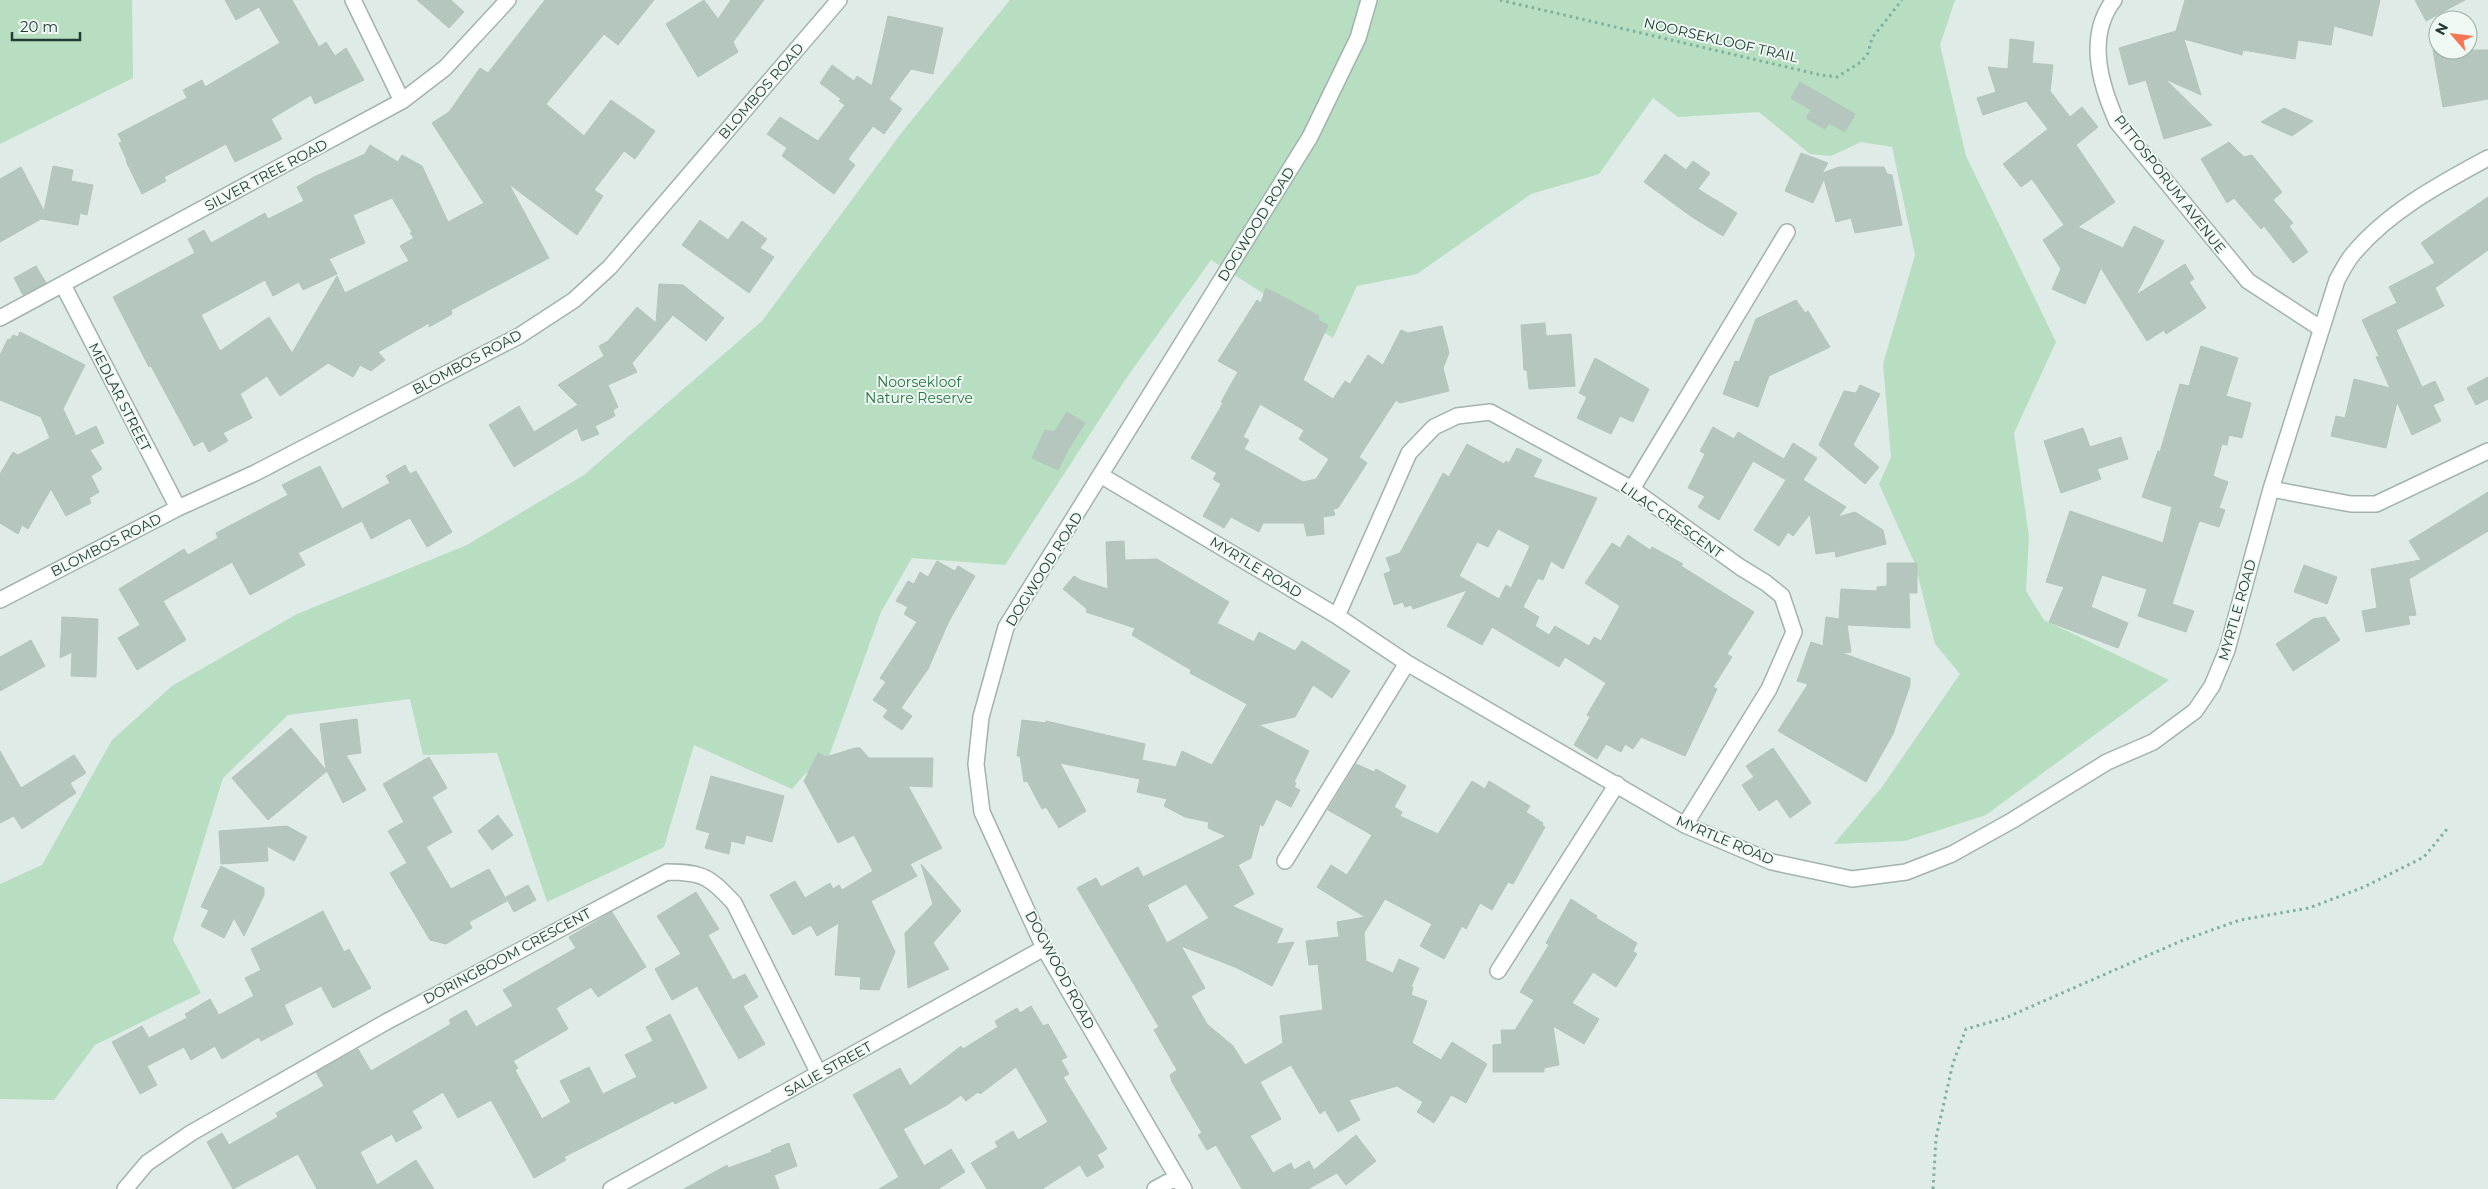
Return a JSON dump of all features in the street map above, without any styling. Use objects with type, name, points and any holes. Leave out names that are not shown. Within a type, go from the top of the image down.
[{"type":"street","points":[[352,0],[402,101]]},
{"type":"street","name":"SILVER TREE ROAD","points":[[0,318],[402,101],[445,68],[508,0]]},
{"type":"street","name":"BLOMBOS ROAD","points":[[0,600],[178,508],[255,474],[519,336],[574,300],[610,267],[839,0]]},
{"type":"street","name":"DOGWOOD ROAD","points":[[1181,1183],[1044,948],[982,812],[976,764],[981,717],[1006,627],[1102,476],[1310,137],[1358,38],[1369,0]]},
{"type":"street","name":"PITTOSPORUM AVENUE","points":[[2114,0],[2106,10],[2099,32],[2098,61],[2105,96],[2117,122],[2248,282],[2320,328]]},
{"type":"street","name":"MYRTLE ROAD","points":[[1102,476],[1337,616],[1407,663],[1685,825],[1772,862],[1852,879],[1906,872],[1952,854],[2013,820],[2107,762],[2153,742],[2195,711],[2212,686],[2227,650],[2271,489],[2320,328],[2337,280],[2352,255],[2426,191],[2488,158]]},
{"type":"street","points":[[1632,489],[1787,232]]},
{"type":"street","name":"MEDLAR STREET","points":[[63,285],[178,508]]},
{"type":"street","name":"LILAC CRESCENT","points":[[1337,616],[1409,453],[1434,427],[1457,416],[1490,412],[1632,489],[1782,596],[1794,632],[1770,690],[1685,825]]},
{"type":"street","points":[[2271,489],[2351,504],[2376,504],[2488,451]]},
{"type":"street","points":[[1285,861],[1407,663]]},
{"type":"street","points":[[1498,971],[1617,784]]},
{"type":"street","name":"DORINGBOOM CRESCENT","points":[[125,1189],[147,1163],[191,1133],[386,1022],[667,872],[688,872],[712,880],[734,903],[819,1074]]},
{"type":"street","name":"SALIE STREET","points":[[610,1189],[1044,948]]},
{"type":"street","points":[[1155,1189],[1181,1183]]},
{"type":"path","name":"NOORSEKLOOF TRAIL","points":[[1500,0],[1821,75],[1837,77],[1861,62],[1868,53],[1872,38],[1902,0]]},
{"type":"path","points":[[1933,1189],[1936,1138],[1953,1063],[1966,1030],[2005,1018],[2181,941],[2232,923],[2309,908],[2364,887],[2424,857],[2448,829]]},
{"type":"green space","points":[[0,0],[132,0],[133,78],[0,144]]},
{"type":"green space","name":"Noorsekloof Nature Reserve","points":[[1010,0],[1955,0],[1940,45],[1966,156],[2056,342],[2014,433],[2029,536],[2026,591],[2044,620],[2169,680],[1986,815],[1905,841],[1834,844],[1882,787],[1960,674],[1935,644],[1915,564],[1879,484],[1891,457],[1883,364],[1915,255],[1892,147],[1861,142],[1831,156],[1810,154],[1759,112],[1678,117],[1653,98],[1599,174],[1531,194],[1417,274],[1357,286],[1333,338],[1211,260],[1127,377],[1005,565],[912,558],[881,612],[829,756],[804,775],[792,789],[694,745],[664,847],[547,902],[497,753],[423,755],[410,699],[288,715],[223,778],[173,940],[201,993],[95,1045],[54,1100],[0,1099],[0,884],[42,865],[112,740],[172,686],[297,614],[467,545],[584,475],[762,321],[902,132]]},
{"type":"building","points":[[225,0],[292,0],[319,47],[326,42],[335,56],[346,48],[364,80],[315,104],[311,95],[271,119],[282,139],[235,162],[226,144],[164,177],[166,181],[142,194],[126,161],[119,143],[122,142],[118,134],[187,98],[183,90],[202,80],[205,87],[280,43],[259,7],[236,20]]},
{"type":"building","points":[[417,0],[451,0],[464,12],[449,28]]},
{"type":"building","points":[[545,0],[654,0],[618,45],[604,34],[546,104],[584,136],[611,100],[655,131],[635,159],[624,151],[594,190],[603,196],[577,235],[509,184],[549,258],[451,310],[452,314],[429,327],[429,323],[378,352],[385,360],[371,371],[360,365],[353,377],[328,363],[280,396],[267,376],[240,394],[252,418],[223,433],[228,441],[209,452],[203,441],[194,446],[151,366],[149,367],[113,297],[195,253],[188,239],[204,230],[211,243],[265,213],[268,219],[304,201],[297,187],[314,177],[365,154],[370,145],[398,162],[402,155],[422,166],[448,222],[484,203],[432,123],[449,112],[480,68],[488,73]],"holes":[[[392,198],[412,232],[410,233],[414,238],[400,246],[409,261],[345,293],[337,276],[292,353],[269,317],[220,351],[201,315],[265,280],[273,296],[299,282],[303,290],[337,274],[329,259],[365,243],[353,215]]]},
{"type":"building","points":[[704,0],[718,19],[731,0],[764,0],[733,42],[738,52],[698,77],[666,24]]},
{"type":"building","points":[[2185,0],[2380,0],[2372,36],[2334,26],[2331,45],[2298,40],[2295,59],[2243,50],[2242,55],[2184,39],[2201,95],[2165,79],[2212,125],[2164,139],[2146,80],[2129,85],[2119,48],[2176,31]]},
{"type":"building","points":[[2415,0],[2465,0],[2446,10],[2428,10],[2428,20],[2426,21]]},
{"type":"building","points":[[888,16],[943,28],[933,74],[911,69],[889,99],[902,109],[884,134],[873,126],[848,159],[855,165],[834,194],[782,156],[787,148],[767,134],[780,117],[818,141],[845,105],[839,101],[841,99],[820,83],[832,65],[854,81],[857,76],[872,86]]},
{"type":"building","points":[[2010,39],[2034,42],[2032,63],[2053,65],[2050,91],[2070,117],[2082,107],[2098,127],[2076,145],[2115,202],[2078,227],[2123,248],[2134,226],[2164,241],[2136,295],[2185,264],[2194,279],[2189,282],[2206,308],[2166,334],[2164,330],[2147,341],[2101,268],[2085,304],[2052,289],[2061,269],[2043,240],[2064,225],[2032,179],[2021,187],[2003,164],[2048,129],[2026,101],[1983,115],[1977,98],[1996,92],[1988,67],[2008,69]]},
{"type":"building","points":[[2478,50],[2488,50],[2488,99],[2443,107],[2435,60],[2478,60]]},
{"type":"building","points":[[1800,82],[1855,114],[1845,132],[1829,123],[1825,129],[1806,118],[1811,110],[1791,98]]},
{"type":"building","points":[[2284,108],[2313,121],[2292,136],[2261,122]]},
{"type":"building","points":[[2229,142],[2244,157],[2252,155],[2282,192],[2273,200],[2293,223],[2289,226],[2308,252],[2293,263],[2264,226],[2261,229],[2234,198],[2227,203],[2201,159]]},
{"type":"building","points":[[1801,153],[1828,163],[1822,173],[1839,167],[1884,167],[1887,174],[1892,175],[1902,225],[1855,233],[1851,218],[1836,222],[1824,179],[1813,203],[1785,191]]},
{"type":"building","points":[[1665,154],[1686,170],[1693,161],[1710,173],[1698,189],[1737,213],[1723,236],[1692,217],[1644,182]]},
{"type":"building","points":[[53,166],[73,170],[71,181],[93,185],[87,215],[80,213],[78,225],[41,219],[0,242],[0,179],[21,167],[44,211]]},
{"type":"building","points":[[2488,197],[2488,250],[2435,288],[2444,306],[2396,330],[2422,387],[2435,381],[2444,400],[2433,405],[2441,421],[2412,435],[2397,402],[2386,448],[2331,436],[2336,416],[2345,418],[2354,379],[2390,388],[2376,357],[2379,356],[2362,320],[2397,303],[2389,287],[2435,263],[2421,243]]},
{"type":"building","points":[[700,220],[728,240],[742,221],[767,239],[760,248],[774,257],[749,293],[682,245]]},
{"type":"building","points":[[36,266],[46,283],[23,295],[14,278]]},
{"type":"building","points":[[659,284],[683,285],[724,318],[706,341],[673,315],[632,363],[637,372],[608,385],[618,407],[613,410],[615,416],[595,426],[599,434],[582,441],[577,428],[514,467],[489,425],[519,406],[534,432],[578,405],[558,385],[604,356],[599,346],[608,341],[637,307],[656,323]]},
{"type":"building","points":[[1266,288],[1319,316],[1318,320],[1328,325],[1303,380],[1333,399],[1345,381],[1350,384],[1368,355],[1383,365],[1401,330],[1408,333],[1442,326],[1449,353],[1443,368],[1449,391],[1400,403],[1396,400],[1359,457],[1367,463],[1338,508],[1333,509],[1335,515],[1323,517],[1324,534],[1307,536],[1304,523],[1263,523],[1259,532],[1231,517],[1224,528],[1203,516],[1221,484],[1213,479],[1217,473],[1191,458],[1223,403],[1221,402],[1238,372],[1218,361],[1257,300],[1261,303]],"holes":[[[1260,404],[1304,430],[1299,439],[1329,459],[1316,479],[1303,482],[1244,449],[1249,440],[1243,437]]]},
{"type":"building","points":[[1796,300],[1805,313],[1808,311],[1830,347],[1769,376],[1758,407],[1723,394],[1735,361],[1739,362],[1756,319]]},
{"type":"building","points":[[1545,323],[1546,336],[1571,334],[1575,386],[1529,389],[1527,370],[1524,370],[1521,325]]},
{"type":"building","points":[[20,332],[85,365],[63,409],[76,436],[96,426],[104,443],[90,450],[102,469],[91,476],[99,492],[89,498],[91,503],[66,516],[51,489],[28,529],[22,525],[18,534],[0,523],[0,474],[13,452],[18,455],[50,438],[41,417],[0,400],[0,355],[8,339],[10,340],[13,335],[18,337]]},
{"type":"building","points":[[2201,346],[2238,358],[2226,396],[2251,403],[2242,438],[2229,435],[2227,445],[2222,444],[2213,476],[2228,482],[2219,508],[2225,510],[2219,527],[2200,521],[2198,524],[2172,604],[2194,611],[2186,632],[2138,616],[2147,589],[2102,575],[2091,607],[2128,623],[2118,648],[2049,622],[2064,587],[2046,582],[2070,511],[2163,543],[2172,507],[2142,497],[2158,451],[2160,452],[2180,384],[2189,386]]},
{"type":"building","points":[[1595,358],[1649,389],[1633,422],[1620,416],[1611,434],[1577,418],[1587,397],[1579,393]]},
{"type":"building","points":[[2488,377],[2488,399],[2476,405],[2467,388]]},
{"type":"building","points":[[1860,385],[1880,394],[1853,445],[1879,467],[1865,484],[1819,445],[1844,391],[1856,393]]},
{"type":"building","points":[[1067,412],[1085,423],[1058,470],[1032,458],[1045,430],[1054,432]]},
{"type":"building","points":[[1713,427],[1734,439],[1738,432],[1784,459],[1793,443],[1817,458],[1803,480],[1846,507],[1838,517],[1855,512],[1883,530],[1886,544],[1836,557],[1835,551],[1816,554],[1810,514],[1793,536],[1788,532],[1779,546],[1754,530],[1786,480],[1753,461],[1719,520],[1698,507],[1705,496],[1688,488],[1705,454],[1700,451]]},
{"type":"building","points":[[2083,428],[2090,447],[2121,437],[2128,459],[2097,469],[2101,479],[2061,493],[2044,441]]},
{"type":"building","points":[[1467,444],[1504,464],[1506,461],[1509,463],[1517,448],[1542,460],[1533,477],[1597,498],[1563,569],[1551,561],[1543,580],[1538,578],[1523,607],[1539,617],[1535,626],[1549,635],[1555,626],[1589,646],[1594,637],[1601,641],[1620,606],[1585,583],[1612,543],[1620,548],[1628,535],[1650,550],[1652,547],[1683,564],[1681,566],[1754,612],[1727,654],[1732,657],[1713,687],[1717,689],[1685,756],[1641,737],[1633,749],[1625,744],[1621,752],[1606,744],[1597,759],[1574,745],[1590,717],[1587,715],[1606,683],[1565,657],[1559,667],[1492,627],[1482,645],[1447,626],[1467,590],[1413,609],[1411,605],[1405,607],[1403,602],[1394,605],[1384,574],[1391,571],[1386,558],[1400,553],[1443,473],[1449,477]],"holes":[[[1498,529],[1530,546],[1511,588],[1506,585],[1499,599],[1459,576],[1477,542],[1488,547]]]},
{"type":"building","points":[[405,465],[410,474],[416,471],[452,532],[427,547],[410,518],[371,539],[362,521],[298,553],[305,565],[250,595],[232,562],[163,601],[186,640],[137,670],[118,638],[140,625],[119,589],[184,549],[188,555],[218,538],[216,533],[288,495],[282,485],[320,466],[342,509],[390,483],[386,476]]},
{"type":"building","points":[[2488,492],[2488,531],[2409,579],[2416,615],[2408,616],[2410,624],[2366,632],[2362,611],[2377,608],[2371,569],[2421,560],[2409,541]]},
{"type":"building","points":[[1124,541],[1125,560],[1157,559],[1229,602],[1217,623],[1254,642],[1259,632],[1295,651],[1302,641],[1350,671],[1332,698],[1313,685],[1295,717],[1259,725],[1309,751],[1294,782],[1296,783],[1294,787],[1300,790],[1291,807],[1276,799],[1263,826],[1260,824],[1251,858],[1238,865],[1254,894],[1232,906],[1283,929],[1276,944],[1294,942],[1272,986],[1235,967],[1181,946],[1205,988],[1191,996],[1207,1024],[1233,1046],[1245,1065],[1283,1043],[1280,1016],[1323,1010],[1318,964],[1309,965],[1306,941],[1339,937],[1337,922],[1365,917],[1317,887],[1331,865],[1347,875],[1372,835],[1328,810],[1356,764],[1374,772],[1376,769],[1406,786],[1394,807],[1402,812],[1400,816],[1438,834],[1472,781],[1485,789],[1489,781],[1530,806],[1526,812],[1543,823],[1542,825],[1545,827],[1513,884],[1508,882],[1492,910],[1480,903],[1466,929],[1462,926],[1444,959],[1420,946],[1432,924],[1385,899],[1364,933],[1366,961],[1393,973],[1399,959],[1419,968],[1411,987],[1413,987],[1411,995],[1427,1001],[1412,1043],[1441,1060],[1452,1042],[1487,1064],[1466,1103],[1451,1095],[1434,1123],[1417,1112],[1423,1102],[1397,1086],[1349,1100],[1360,1120],[1338,1132],[1325,1110],[1320,1114],[1291,1065],[1260,1082],[1281,1119],[1250,1136],[1273,1173],[1291,1163],[1294,1170],[1309,1161],[1314,1170],[1356,1135],[1376,1161],[1346,1185],[1337,1173],[1308,1189],[1242,1189],[1216,1145],[1207,1150],[1198,1135],[1202,1133],[1172,1082],[1170,1075],[1177,1070],[1154,1030],[1159,1027],[1077,888],[1096,878],[1101,887],[1138,867],[1143,877],[1226,836],[1208,828],[1209,822],[1185,817],[1164,806],[1167,799],[1137,792],[1140,779],[1060,763],[1086,811],[1059,828],[1046,807],[1042,809],[1027,781],[1024,782],[1020,756],[1017,756],[1022,720],[1046,723],[1046,721],[1145,744],[1142,760],[1176,767],[1182,751],[1212,765],[1247,704],[1190,673],[1191,670],[1132,635],[1135,628],[1086,612],[1087,609],[1063,589],[1074,576],[1080,580],[1108,589],[1106,542]],"holes":[[[1186,884],[1209,918],[1167,943],[1147,905]]]},
{"type":"building","points":[[937,561],[955,571],[958,566],[975,576],[949,621],[928,669],[901,708],[912,716],[902,730],[883,717],[888,710],[873,700],[886,682],[880,678],[917,622],[904,614],[908,607],[896,601],[908,581],[914,584],[920,572],[928,577]]},
{"type":"building","points":[[1887,563],[1917,563],[1917,593],[1909,593],[1910,628],[1847,625],[1851,652],[1842,653],[1910,678],[1910,685],[1893,734],[1866,782],[1778,731],[1808,684],[1797,681],[1811,642],[1823,646],[1826,617],[1839,619],[1841,589],[1877,591],[1877,587],[1887,586]]},
{"type":"building","points":[[2304,565],[2337,577],[2327,604],[2294,592]]},
{"type":"building","points":[[62,617],[98,619],[96,677],[71,676],[72,652],[60,658]]},
{"type":"building","points":[[2325,617],[2340,640],[2293,671],[2276,644],[2313,619]]},
{"type":"building","points":[[31,640],[45,666],[0,691],[0,657]]},
{"type":"building","points":[[357,719],[361,753],[346,755],[366,790],[343,803],[327,771],[268,820],[232,778],[291,728],[326,770],[320,724]]},
{"type":"building","points":[[860,748],[869,758],[933,758],[932,787],[908,786],[942,848],[910,864],[917,876],[871,901],[895,952],[879,990],[860,989],[861,977],[835,975],[839,923],[817,936],[811,925],[793,935],[770,895],[795,881],[805,898],[830,883],[833,889],[839,885],[842,890],[873,871],[854,835],[838,843],[804,781],[818,753],[826,757]]},
{"type":"building","points":[[1773,748],[1811,803],[1790,818],[1777,799],[1759,811],[1742,785],[1754,777],[1746,766]]},
{"type":"building","points":[[0,751],[21,788],[74,755],[86,773],[70,783],[76,793],[22,829],[14,816],[0,823]]},
{"type":"building","points":[[429,757],[447,788],[432,797],[452,832],[426,847],[451,889],[489,869],[507,901],[469,922],[472,928],[446,944],[430,940],[390,873],[407,863],[388,831],[404,822],[383,784]]},
{"type":"building","points":[[711,776],[784,796],[772,842],[746,835],[744,844],[731,841],[729,854],[705,848],[710,833],[696,829]]},
{"type":"building","points":[[498,815],[513,835],[492,850],[478,831]]},
{"type":"building","points":[[287,826],[307,837],[294,861],[267,846],[268,861],[221,864],[219,831]]},
{"type":"building","points":[[921,864],[961,911],[933,943],[949,969],[908,988],[905,933],[933,904]]},
{"type":"building","points":[[221,866],[264,888],[264,895],[244,936],[234,918],[224,938],[201,926],[209,910],[201,907]]},
{"type":"building","points":[[528,885],[536,900],[514,912],[506,897]]},
{"type":"building","points":[[696,892],[719,929],[708,935],[733,980],[745,974],[758,997],[743,1006],[765,1044],[739,1059],[697,986],[672,1000],[655,969],[681,954],[657,916]]},
{"type":"building","points":[[1571,899],[1597,916],[1596,918],[1637,943],[1633,951],[1637,954],[1616,987],[1593,972],[1572,1003],[1599,1019],[1584,1044],[1553,1026],[1559,1065],[1544,1068],[1544,1072],[1493,1072],[1493,1045],[1502,1044],[1501,1030],[1515,1030],[1534,1000],[1520,992],[1549,945],[1546,943]]},
{"type":"building","points":[[323,911],[344,952],[349,949],[371,988],[333,1008],[321,986],[284,1005],[293,1024],[261,1041],[259,1037],[222,1059],[215,1046],[191,1060],[184,1047],[147,1066],[157,1085],[140,1094],[112,1042],[142,1026],[149,1038],[187,1018],[185,1014],[210,999],[219,1015],[254,996],[245,978],[261,970],[251,949]]},
{"type":"building","points":[[612,912],[646,967],[598,997],[591,987],[556,1008],[568,1029],[513,1061],[518,1068],[515,1070],[542,1119],[571,1102],[560,1081],[589,1067],[603,1094],[637,1077],[625,1055],[653,1041],[646,1027],[670,1014],[707,1088],[675,1104],[673,1101],[564,1157],[566,1160],[534,1178],[491,1100],[458,1118],[443,1092],[412,1111],[422,1128],[396,1142],[392,1134],[360,1152],[377,1185],[416,1160],[434,1189],[317,1189],[298,1154],[233,1189],[207,1142],[222,1133],[229,1145],[278,1117],[276,1113],[324,1086],[316,1072],[358,1049],[371,1071],[451,1024],[449,1020],[466,1010],[476,1027],[513,1006],[503,990],[576,948],[569,937]]},
{"type":"building","points":[[1031,1006],[1043,1026],[1048,1024],[1067,1057],[1061,1060],[1069,1074],[1063,1077],[1107,1149],[1097,1155],[1104,1167],[1087,1177],[1080,1165],[1042,1189],[987,1189],[971,1163],[998,1147],[995,1142],[1013,1131],[1018,1140],[1048,1122],[1016,1067],[980,1094],[978,1092],[966,1101],[961,1095],[947,1105],[903,1129],[924,1166],[951,1149],[965,1172],[938,1189],[879,1189],[899,1177],[853,1095],[900,1068],[910,1086],[961,1046],[963,1049],[998,1027],[995,1021],[1017,1008],[1020,1013]]},
{"type":"building","points":[[789,1143],[797,1166],[774,1175],[779,1189],[684,1189],[727,1165],[728,1168],[772,1152],[771,1150]]}]
